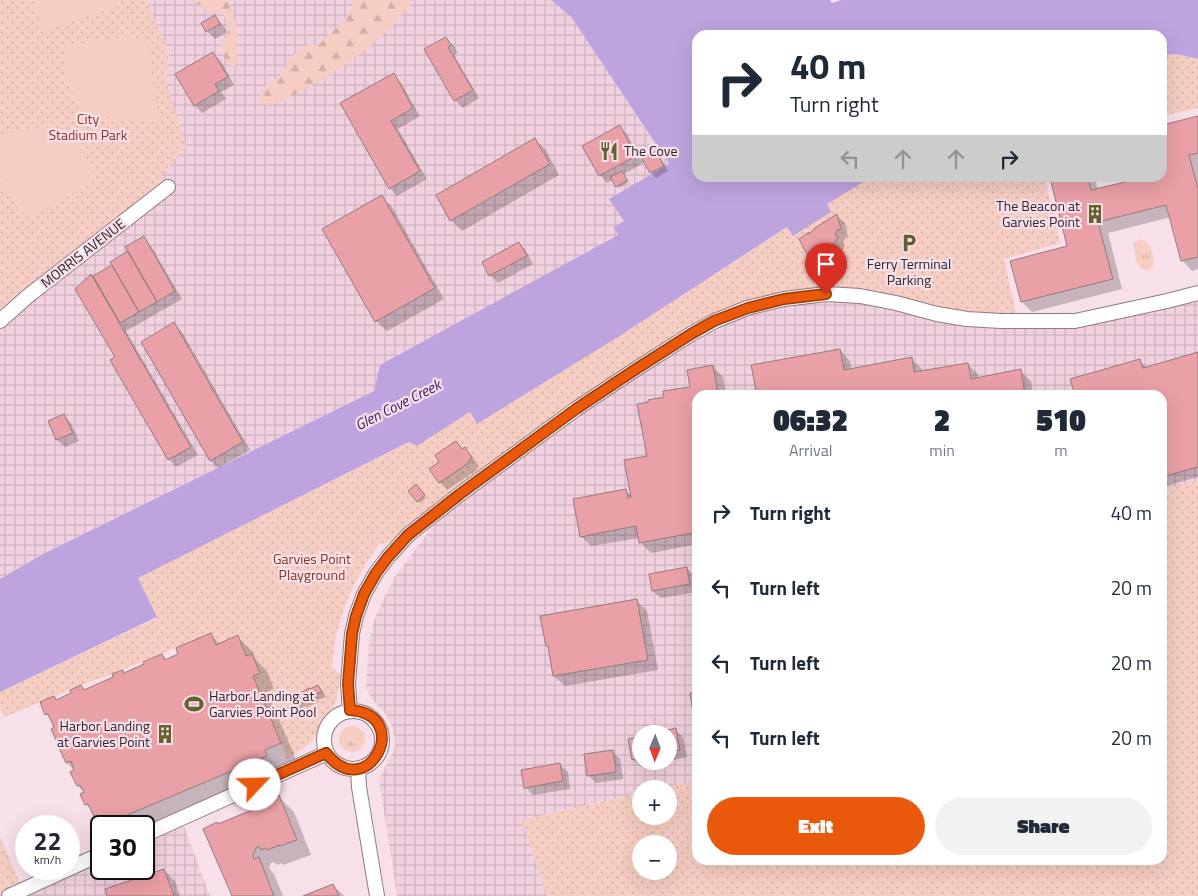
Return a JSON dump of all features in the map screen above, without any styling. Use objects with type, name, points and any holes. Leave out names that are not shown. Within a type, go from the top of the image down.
[{"type":"street","name":"MORRIS AVENUE","points":[[0,321],[28,296],[168,187]]},
{"type":"street","points":[[350,710],[348,684],[352,634],[356,616],[364,594],[376,573],[408,535],[460,494],[576,409],[714,321],[748,308],[784,299],[826,294],[860,296],[967,319],[1075,321],[1198,293]]},
{"type":"street","points":[[350,710],[360,711],[369,715],[376,722],[382,736],[380,751],[375,759],[367,766],[358,769],[340,766],[332,761],[326,753],[324,743],[324,733],[328,724],[334,717],[350,710]]},
{"type":"street","points":[[155,830],[326,753]]},
{"type":"street","points":[[358,769],[359,787],[377,896]]},
{"type":"street","points":[[9,896],[90,859]]},
{"type":"shaded area","points":[[146,0],[551,0],[572,18],[669,165],[624,221],[618,235],[381,365],[374,391],[43,554],[0,579],[0,324],[161,175],[185,147],[166,81],[169,54]]},
{"type":"shaded area","points":[[1198,294],[1198,481],[1167,488],[1167,390],[692,390],[692,781],[677,785],[677,780],[632,780],[632,795],[522,820],[547,896],[397,896],[379,779],[392,754],[395,738],[390,721],[371,698],[366,688],[369,641],[374,621],[395,577],[460,490],[719,320],[826,295],[1076,322]]},
{"type":"shaded area","points":[[181,818],[210,896],[9,896],[44,880],[80,880],[80,864],[90,859],[90,880],[155,880],[155,830]]},
{"type":"green space","name":"City Stadium Park","points":[[0,0],[146,0],[169,54],[166,81],[186,147],[161,175],[167,186],[0,324]]},
{"type":"green space","points":[[35,0],[117,0],[114,8],[41,31]]},
{"type":"green space","points":[[191,0],[226,0],[232,9],[237,30],[238,62],[235,66],[228,65],[222,51],[229,29],[224,15],[217,12],[211,13]]},
{"type":"green space","points":[[353,0],[412,0],[410,5],[389,29],[361,54],[320,81],[281,102],[267,105],[261,102],[259,96],[266,85],[279,77],[291,58],[304,46],[319,44],[343,22],[352,7]]},
{"type":"green space","points":[[133,36],[147,44],[159,120],[121,121],[85,111],[66,83],[64,46]]},
{"type":"green space","points":[[1177,54],[1198,59],[1198,108],[1167,115],[1167,55]]},
{"type":"green space","points":[[52,127],[80,147],[96,180],[35,215],[20,212],[0,179],[0,138],[15,131]]},
{"type":"green space","name":"Garvies Point Playground","points":[[855,182],[1046,182],[1060,243],[1004,259],[1018,321],[826,295],[759,306],[692,335],[396,541],[379,544],[353,587],[339,623],[332,667],[341,675],[336,702],[308,745],[287,759],[253,676],[260,673],[252,654],[246,656],[238,635],[216,645],[210,634],[5,717],[0,708],[0,692],[157,618],[137,578],[410,442],[417,446],[470,412],[477,424],[766,241]]},
{"type":"green space","points":[[1139,239],[1147,242],[1153,254],[1153,267],[1148,271],[1141,268],[1135,256],[1134,244]]},
{"type":"green space","points":[[1198,481],[1198,896],[547,896],[522,820],[632,795],[632,825],[677,825],[677,785],[692,781],[692,865],[1167,865],[1167,488]]},
{"type":"green space","points":[[352,726],[361,730],[365,739],[361,748],[352,752],[343,748],[339,739],[343,730]]},
{"type":"green space","points":[[0,837],[15,872],[15,880],[19,880],[23,890],[9,896],[0,896]]},
{"type":"water","name":"Glen Cove Creek","points":[[551,0],[830,0],[832,3],[841,0],[1198,0],[1198,59],[1177,54],[1167,55],[1167,30],[692,30],[692,182],[863,182],[827,204],[831,212],[793,236],[787,227],[618,337],[477,424],[470,412],[417,446],[409,442],[138,578],[157,617],[0,692],[0,579],[43,554],[374,391],[380,365],[618,235],[614,227],[624,221],[609,199],[669,164],[572,18]]},
{"type":"building","points":[[215,15],[220,24],[206,32],[201,23]]},
{"type":"building","points":[[446,37],[451,45],[448,47],[473,90],[454,101],[424,49]]},
{"type":"building","points":[[213,52],[228,77],[215,84],[219,91],[194,106],[175,74]]},
{"type":"building","points":[[394,73],[413,108],[391,121],[420,171],[389,189],[340,103]]},
{"type":"building","name":"The Beacon at Garvies Point","points":[[1198,116],[1198,153],[1189,155],[1198,189],[1198,257],[1181,261],[1166,205],[1098,222],[1113,279],[1021,302],[1010,261],[1067,246],[1051,182],[1089,182],[1091,190],[1125,182],[1167,182],[1167,124]]},
{"type":"building","name":"The Cove","points":[[620,125],[636,156],[599,176],[582,146]]},
{"type":"building","points":[[535,138],[550,164],[450,221],[436,195]]},
{"type":"building","points":[[656,151],[664,166],[650,173],[642,159]]},
{"type":"building","points":[[622,171],[627,180],[616,187],[610,177]]},
{"type":"building","points":[[382,195],[435,288],[375,322],[322,229]]},
{"type":"building","points":[[837,214],[841,229],[837,230],[835,235],[838,236],[835,243],[820,251],[821,253],[810,260],[799,239]]},
{"type":"building","points":[[144,236],[175,291],[157,302],[125,247]]},
{"type":"building","points":[[519,242],[527,256],[489,276],[482,262]]},
{"type":"building","points":[[128,251],[157,302],[139,312],[110,262]]},
{"type":"building","points":[[112,265],[139,312],[120,323],[93,276]]},
{"type":"building","points":[[91,274],[191,447],[168,460],[110,360],[115,357],[75,289]]},
{"type":"building","points":[[174,322],[243,442],[210,461],[141,342]]},
{"type":"building","points":[[840,349],[844,370],[912,357],[914,372],[968,363],[971,379],[1021,369],[1024,390],[756,390],[751,365]]},
{"type":"building","points":[[1198,352],[1198,467],[1167,476],[1167,390],[1073,390],[1070,379],[1140,359],[1143,368]]},
{"type":"building","points":[[713,365],[717,390],[692,390],[692,533],[639,543],[636,526],[580,537],[573,499],[626,489],[628,498],[631,497],[624,460],[647,456],[637,404],[664,397],[663,391],[690,387],[687,370]]},
{"type":"building","points":[[64,414],[73,433],[56,440],[48,421]]},
{"type":"building","points":[[456,441],[462,449],[465,447],[472,458],[469,460],[470,462],[439,483],[429,469],[439,462],[435,455]]},
{"type":"building","points":[[416,484],[425,495],[417,502],[408,491]]},
{"type":"building","points":[[687,567],[690,584],[652,591],[649,574]]},
{"type":"building","points":[[637,599],[648,660],[553,676],[540,616]]},
{"type":"building","name":"Harbor Landing at Garvies Point","points":[[211,633],[216,645],[238,635],[246,656],[252,654],[260,673],[253,676],[281,743],[265,750],[267,756],[127,815],[93,815],[88,804],[85,805],[80,794],[84,792],[80,785],[77,786],[70,772],[74,770],[71,761],[66,763],[59,748],[63,747],[59,739],[56,740],[51,729],[54,727],[48,714],[45,715],[40,702],[54,696],[56,700],[71,693],[70,690],[81,685],[84,690],[113,677],[112,674],[123,670],[124,673],[162,654],[165,660],[178,654],[176,648]]},
{"type":"building","points":[[318,685],[322,692],[313,695],[314,697],[302,703],[301,701],[292,705],[289,699]]},
{"type":"building","points":[[632,738],[632,760],[628,739]]},
{"type":"building","points":[[613,750],[616,772],[587,776],[584,754]]},
{"type":"building","points":[[560,763],[563,781],[524,788],[521,770]]},
{"type":"building","points":[[279,795],[297,840],[267,850],[265,848],[261,850],[259,846],[253,855],[254,859],[259,857],[274,896],[232,896],[203,829],[264,805],[263,802]]},
{"type":"building","points":[[164,869],[174,896],[107,896],[105,889],[132,880],[155,880],[155,872]]},
{"type":"building","points":[[333,884],[339,896],[303,896]]},
{"type":"place","name":"The Cove","points":[[609,151]]},
{"type":"place","name":"The Beacon at Garvies Point","points":[[1095,214]]},
{"type":"place","name":"Ferry Terminal Parking","points":[[909,243]]},
{"type":"place","name":"Harbor Landing at Garvies Point Pool","points":[[194,704]]},
{"type":"place","name":"Harbor Landing at Garvies Point","points":[[165,734]]},
{"type":"route","points":[[255,785],[326,753],[332,761],[340,766],[358,769],[367,766],[380,751],[381,731],[376,722],[369,715],[360,711],[350,710],[348,684],[352,634],[364,594],[376,573],[408,535],[460,494],[576,409],[691,334],[714,321],[748,308],[784,299],[826,294]]}]
